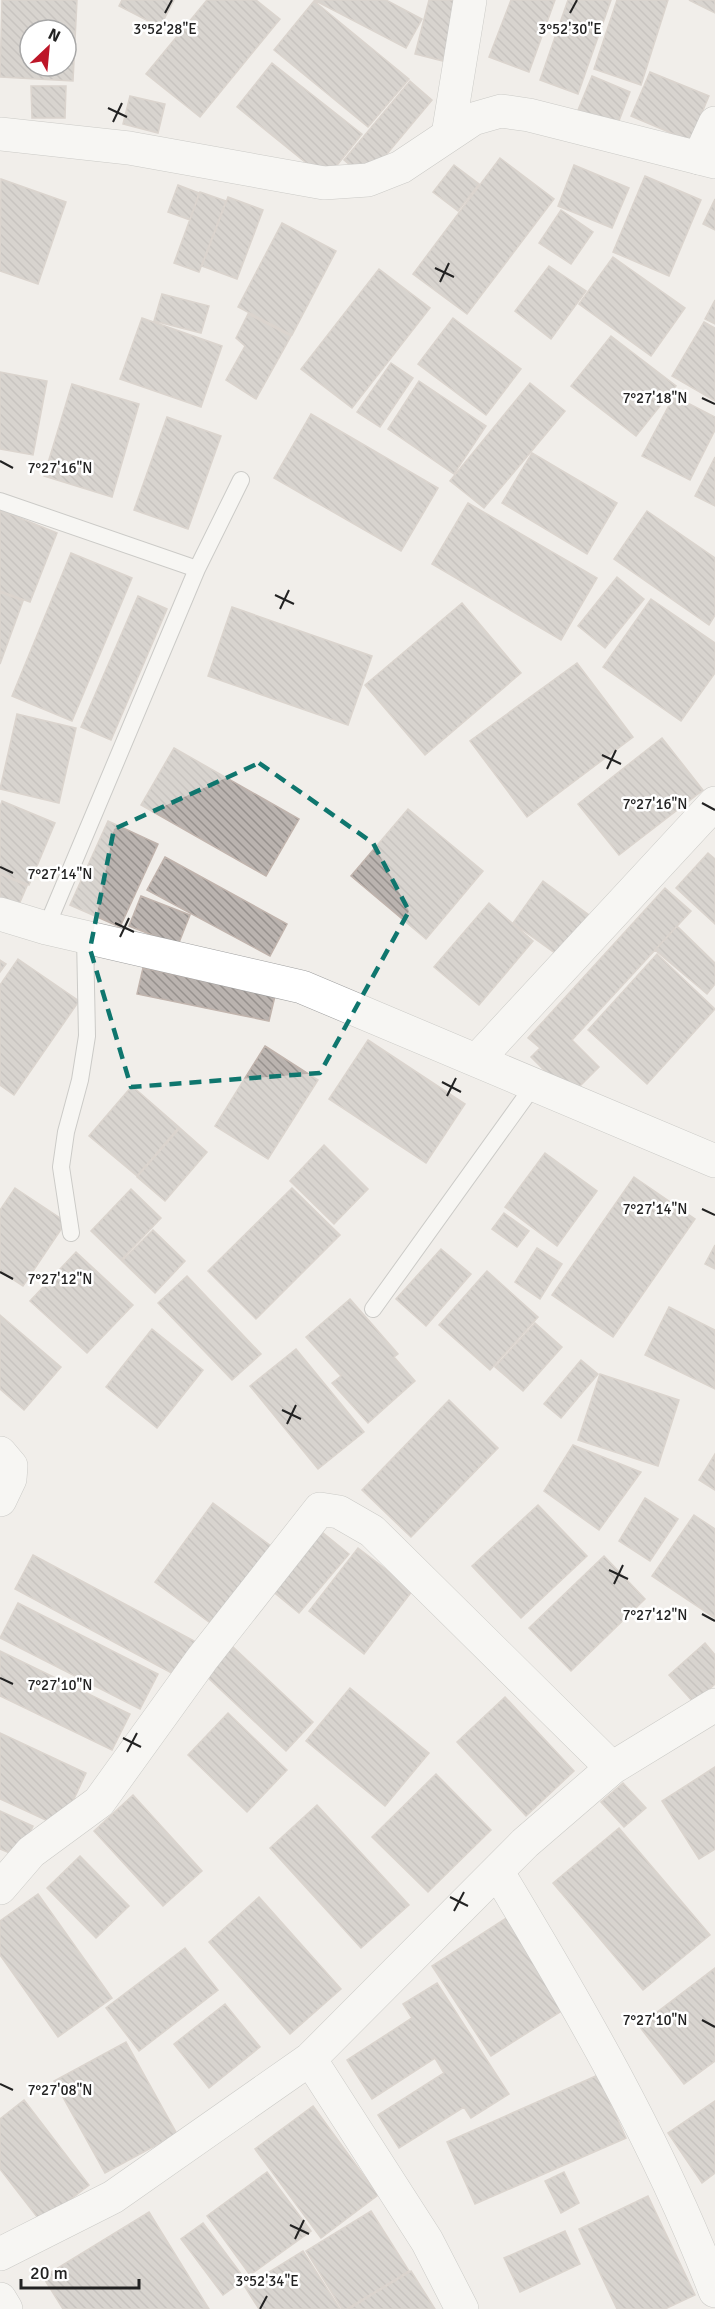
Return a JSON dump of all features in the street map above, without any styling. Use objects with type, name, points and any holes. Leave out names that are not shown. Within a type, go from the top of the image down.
[{"type":"street","points":[[448,135],[470,0]]},
{"type":"street","points":[[0,134],[129,148],[324,183],[368,180],[401,167],[473,119],[501,111],[530,115],[707,160],[715,123]]},
{"type":"street","points":[[477,1060],[715,803]]},
{"type":"street","points":[[0,914],[46,928],[302,987],[715,1161]]},
{"type":"street","points":[[0,1453],[11,1466],[10,1479],[0,1500]]},
{"type":"street","points":[[0,1888],[31,1852],[99,1802],[202,1659],[320,1509],[339,1512],[372,1532],[612,1768]]},
{"type":"street","points":[[0,2253],[113,2197],[309,2059],[496,1871],[612,1768],[715,1705]]},
{"type":"street","points":[[496,1871],[604,2055],[695,2239],[715,2291]]},
{"type":"street","points":[[309,2059],[427,2241],[462,2309]]},
{"type":"street","points":[[0,2299],[6,2309]]},
{"type":"lane","points":[[46,928],[197,569],[241,480]]},
{"type":"lane","points":[[0,501],[197,569]]},
{"type":"lane","points":[[71,1233],[61,1167],[66,1132],[80,1080],[87,1036],[85,937]]},
{"type":"lane","points":[[373,1309],[534,1085]]},
{"type":"highlighted area","points":[[259,763],[373,843],[409,911],[320,1073],[131,1087],[90,949],[114,829]]},
{"type":"building","points":[[2,0],[77,0],[76,18],[18,18],[18,78],[0,77]]},
{"type":"building","points":[[122,0],[174,0],[160,27],[119,6]]},
{"type":"building","points":[[207,0],[256,0],[280,19],[200,117],[146,74]]},
{"type":"building","points":[[314,0],[386,0],[422,19],[406,48]]},
{"type":"building","points":[[429,0],[459,0],[443,61],[415,54]]},
{"type":"building","points":[[511,0],[555,0],[529,72],[489,57]]},
{"type":"building","points":[[568,0],[611,0],[578,94],[540,80]]},
{"type":"building","points":[[617,0],[668,0],[641,85],[594,69]]},
{"type":"building","points":[[689,0],[715,0],[715,13]]},
{"type":"building","points":[[314,1],[409,79],[368,127],[274,50]]},
{"type":"building","points":[[272,63],[362,134],[326,179],[237,107]]},
{"type":"building","points":[[650,72],[709,96],[690,141],[631,116]]},
{"type":"building","points":[[592,76],[630,92],[617,126],[578,110]]},
{"type":"building","points":[[18,78],[73,78],[73,81]]},
{"type":"building","points":[[410,81],[432,100],[366,179],[344,160]]},
{"type":"building","points":[[31,86],[66,86],[65,118],[32,118]]},
{"type":"building","points":[[130,96],[165,104],[158,133],[123,124]]},
{"type":"building","points":[[500,158],[554,199],[467,314],[413,274]]},
{"type":"building","points":[[454,165],[479,184],[458,211],[433,192]]},
{"type":"building","points":[[574,165],[629,188],[612,228],[558,206]]},
{"type":"building","points":[[645,176],[701,200],[669,276],[613,252]]},
{"type":"building","points":[[1,179],[66,202],[38,284],[0,271]]},
{"type":"building","points":[[178,185],[199,193],[190,220],[168,212]]},
{"type":"building","points":[[200,192],[226,201],[199,272],[174,263]]},
{"type":"building","points":[[228,197],[263,210],[237,279],[202,266]]},
{"type":"building","points":[[715,199],[715,230],[703,224]]},
{"type":"building","points":[[561,210],[593,232],[571,264],[539,243]]},
{"type":"building","points":[[282,223],[336,251],[292,335],[238,307]]},
{"type":"building","points":[[613,257],[685,308],[651,356],[579,304]]},
{"type":"building","points":[[549,266],[586,291],[551,339],[515,311]]},
{"type":"building","points":[[379,269],[430,308],[352,408],[301,369]]},
{"type":"building","points":[[162,294],[209,306],[201,333],[154,321]]},
{"type":"building","points":[[715,300],[715,324],[705,319]]},
{"type":"building","points":[[248,314],[291,336],[256,399],[226,380],[245,346],[236,338]]},
{"type":"building","points":[[142,318],[222,346],[201,407],[120,379]]},
{"type":"building","points":[[453,318],[521,369],[486,415],[418,364]]},
{"type":"building","points":[[704,322],[715,328],[715,401],[672,376]]},
{"type":"building","points":[[611,336],[676,386],[636,436],[571,386]]},
{"type":"building","points":[[391,363],[413,378],[380,427],[357,412]]},
{"type":"building","points":[[0,372],[47,381],[33,455],[0,449]]},
{"type":"building","points":[[419,381],[486,426],[454,474],[388,429]]},
{"type":"building","points":[[530,383],[565,411],[484,508],[450,481]]},
{"type":"building","points":[[72,384],[139,404],[112,497],[44,476]]},
{"type":"building","points":[[674,396],[715,417],[715,430],[690,480],[642,456]]},
{"type":"building","points":[[311,414],[438,488],[401,551],[274,478]]},
{"type":"building","points":[[167,417],[221,436],[188,529],[134,510]]},
{"type":"building","points":[[532,453],[617,503],[587,554],[502,503]]},
{"type":"building","points":[[715,457],[715,506],[695,496]]},
{"type":"building","points":[[468,503],[597,578],[561,640],[432,564]]},
{"type":"building","points":[[0,510],[57,533],[30,602],[0,591]]},
{"type":"building","points":[[647,511],[715,558],[715,615],[709,625],[614,559]]},
{"type":"building","points":[[71,553],[132,578],[72,721],[12,696]]},
{"type":"building","points":[[617,577],[644,599],[605,648],[578,626]]},
{"type":"building","points":[[0,592],[23,601],[0,664]]},
{"type":"building","points":[[138,596],[167,609],[111,740],[81,727]]},
{"type":"building","points":[[651,599],[715,643],[715,673],[681,721],[603,667]]},
{"type":"building","points":[[462,603],[521,673],[425,755],[365,685]]},
{"type":"building","points":[[232,607],[372,656],[348,725],[208,676]]},
{"type":"building","points":[[577,663],[633,737],[527,817],[470,741]]},
{"type":"building","points":[[17,714],[76,728],[59,803],[0,789]]},
{"type":"building","points":[[662,738],[703,790],[619,855],[578,804]]},
{"type":"building","points":[[174,748],[299,819],[266,876],[141,805]]},
{"type":"building","points":[[2,801],[55,823],[29,885],[0,873],[0,807]]},
{"type":"building","points":[[408,809],[483,871],[426,939],[351,876]]},
{"type":"building","points":[[108,821],[158,844],[120,927],[70,905]]},
{"type":"building","points":[[708,853],[715,859],[715,924],[676,888]]},
{"type":"building","points":[[165,857],[287,924],[270,956],[147,890]]},
{"type":"building","points":[[0,874],[27,886],[14,916],[0,910]]},
{"type":"building","points":[[543,881],[589,915],[559,956],[513,923]]},
{"type":"building","points":[[665,888],[691,911],[572,1040],[599,1067],[570,1096],[531,1057],[540,1048],[528,1038]]},
{"type":"building","points":[[141,896],[190,915],[178,945],[129,926]]},
{"type":"building","points":[[489,903],[533,941],[479,1005],[434,967]]},
{"type":"building","points":[[677,926],[715,963],[715,984],[707,994],[655,950]]},
{"type":"building","points":[[657,954],[715,1009],[647,1084],[588,1030]]},
{"type":"building","points":[[18,959],[79,1001],[14,1095],[0,1085],[0,985]]},
{"type":"building","points":[[0,960],[6,964],[0,972]]},
{"type":"building","points":[[143,968],[275,996],[269,1021],[137,994]]},
{"type":"building","points":[[368,1040],[465,1104],[426,1163],[329,1099]]},
{"type":"building","points":[[265,1046],[318,1080],[268,1159],[215,1126]]},
{"type":"building","points":[[132,1086],[179,1127],[137,1176],[89,1136]]},
{"type":"building","points":[[180,1128],[207,1152],[165,1201],[137,1177]]},
{"type":"building","points":[[324,1145],[368,1189],[334,1224],[290,1181]]},
{"type":"building","points":[[545,1153],[597,1191],[557,1246],[505,1207]]},
{"type":"building","points":[[634,1177],[695,1219],[613,1337],[552,1295]]},
{"type":"building","points":[[15,1188],[66,1222],[23,1286],[0,1271],[0,1210]]},
{"type":"building","points":[[292,1188],[340,1235],[256,1319],[208,1271]]},
{"type":"building","points":[[131,1189],[161,1218],[121,1260],[91,1231]]},
{"type":"building","points":[[504,1213],[529,1231],[517,1247],[492,1229]]},
{"type":"building","points":[[153,1230],[185,1261],[155,1293],[122,1261]]},
{"type":"building","points":[[715,1245],[715,1269],[705,1264]]},
{"type":"building","points":[[537,1248],[562,1264],[540,1299],[515,1282]]},
{"type":"building","points":[[441,1249],[471,1274],[426,1326],[396,1299]]},
{"type":"building","points":[[76,1252],[133,1305],[87,1353],[30,1301]]},
{"type":"building","points":[[487,1271],[538,1317],[490,1370],[439,1325]]},
{"type":"building","points":[[187,1276],[261,1354],[232,1380],[158,1303]]},
{"type":"building","points":[[350,1299],[398,1354],[394,1357],[415,1381],[368,1423],[332,1383],[341,1376],[306,1337]]},
{"type":"building","points":[[669,1307],[715,1330],[715,1389],[645,1355]]},
{"type":"building","points":[[0,1315],[61,1367],[24,1410],[0,1389]]},
{"type":"building","points":[[535,1323],[562,1347],[523,1391],[495,1367]]},
{"type":"building","points":[[152,1329],[203,1370],[157,1428],[106,1387]]},
{"type":"building","points":[[296,1349],[364,1432],[318,1469],[250,1386]]},
{"type":"building","points":[[581,1360],[598,1374],[561,1418],[544,1404]]},
{"type":"building","points":[[600,1374],[679,1400],[658,1466],[578,1440]]},
{"type":"building","points":[[449,1400],[498,1448],[411,1537],[362,1490]]},
{"type":"building","points":[[573,1445],[641,1472],[599,1530],[544,1491]]},
{"type":"building","points":[[715,1454],[715,1490],[699,1480]]},
{"type":"building","points":[[645,1498],[678,1519],[650,1561],[619,1541]]},
{"type":"building","points":[[213,1503],[275,1549],[217,1628],[155,1582]]},
{"type":"building","points":[[538,1505],[587,1556],[521,1618],[472,1566]]},
{"type":"building","points":[[694,1515],[715,1529],[715,1618],[652,1576]]},
{"type":"building","points":[[322,1532],[349,1554],[299,1613],[271,1590]]},
{"type":"building","points":[[358,1548],[413,1590],[364,1654],[309,1611]]},
{"type":"building","points":[[33,1555],[198,1643],[179,1677],[15,1589]]},
{"type":"building","points":[[604,1556],[645,1599],[571,1671],[529,1628]]},
{"type":"building","points":[[18,1603],[158,1674],[140,1709],[0,1638]]},
{"type":"building","points":[[705,1643],[715,1655],[715,1684],[694,1703],[669,1675]]},
{"type":"building","points":[[232,1646],[313,1722],[286,1751],[205,1675]]},
{"type":"building","points":[[0,1651],[130,1714],[112,1750],[0,1696]]},
{"type":"building","points":[[350,1688],[429,1753],[385,1806],[306,1741]]},
{"type":"building","points":[[505,1697],[574,1771],[526,1816],[457,1742]]},
{"type":"building","points":[[228,1713],[287,1770],[247,1812],[188,1755]]},
{"type":"building","points":[[0,1733],[86,1773],[61,1827],[0,1799]]},
{"type":"building","points":[[715,1767],[715,1849],[699,1859],[662,1801]]},
{"type":"building","points":[[436,1774],[491,1830],[428,1892],[372,1837]]},
{"type":"building","points":[[623,1783],[646,1808],[624,1827],[601,1802]]},
{"type":"building","points":[[133,1795],[202,1871],[163,1906],[94,1831]]},
{"type":"building","points":[[317,1805],[409,1905],[361,1948],[270,1848]]},
{"type":"building","points":[[0,1811],[33,1826],[19,1857],[0,1849]]},
{"type":"building","points":[[619,1828],[710,1935],[643,1990],[553,1883]]},
{"type":"building","points":[[80,1856],[129,1906],[96,1938],[47,1888]]},
{"type":"building","points":[[38,1894],[112,1998],[58,2037],[0,1955],[0,1921]]},
{"type":"building","points":[[259,1897],[341,1989],[290,2034],[209,1942]]},
{"type":"building","points":[[511,1915],[571,2005],[491,2056],[432,1966]]},
{"type":"building","points":[[185,1948],[218,1990],[139,2051],[106,2008]]},
{"type":"building","points":[[715,1968],[715,2061],[684,2084],[639,2026]]},
{"type":"building","points":[[437,1983],[509,2094],[471,2118],[464,2107],[399,2148],[378,2115],[444,2073],[435,2058],[372,2099],[347,2060],[412,2018],[403,2004]]},
{"type":"building","points":[[225,2004],[260,2047],[209,2088],[174,2044]]},
{"type":"building","points":[[126,2042],[177,2134],[105,2173],[54,2081]]},
{"type":"building","points":[[598,2075],[626,2138],[475,2204],[447,2142]]},
{"type":"building","points":[[24,2100],[89,2185],[41,2222],[0,2169],[0,2119]]},
{"type":"building","points":[[715,2101],[715,2173],[702,2183],[668,2133]]},
{"type":"building","points":[[313,2106],[378,2195],[321,2238],[255,2149]]},
{"type":"building","points":[[267,2172],[311,2231],[250,2275],[207,2216]]},
{"type":"building","points":[[564,2172],[579,2203],[561,2213],[545,2181]]},
{"type":"building","points":[[648,2196],[695,2295],[665,2309],[617,2309],[579,2229]]},
{"type":"building","points":[[371,2211],[409,2271],[347,2309],[342,2309],[306,2251]]},
{"type":"building","points":[[149,2212],[209,2309],[63,2309],[43,2277]]},
{"type":"building","points":[[203,2223],[245,2279],[223,2295],[181,2239]]},
{"type":"building","points":[[565,2231],[580,2264],[520,2292],[504,2258]]},
{"type":"building","points":[[303,2251],[340,2309],[259,2309],[245,2287]]},
{"type":"building","points":[[411,2271],[435,2309],[349,2309]]}]
